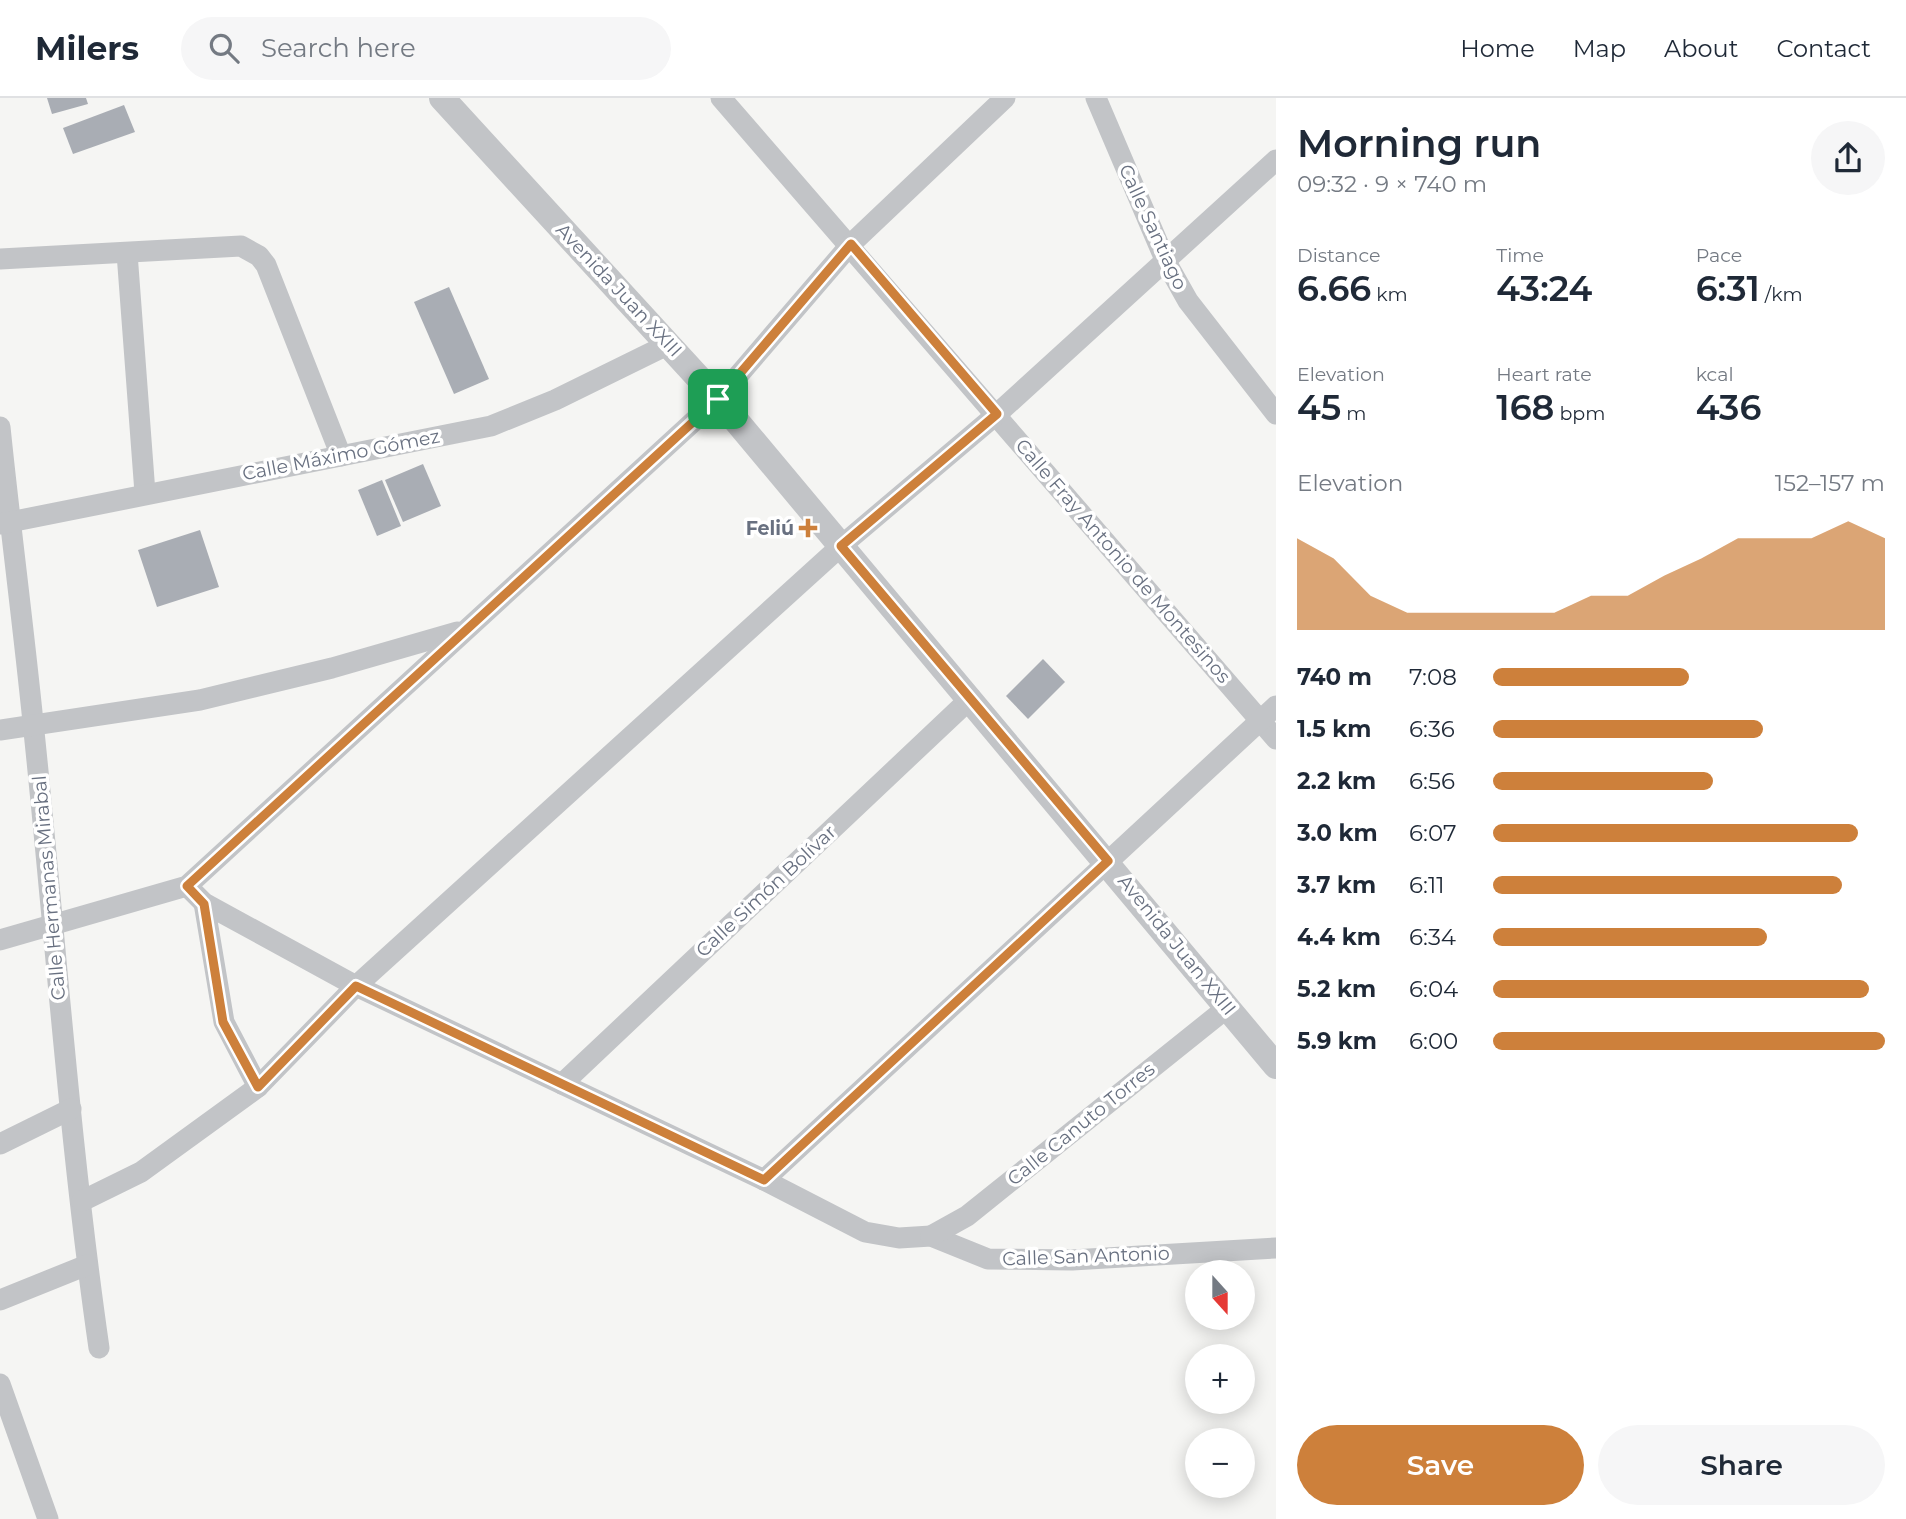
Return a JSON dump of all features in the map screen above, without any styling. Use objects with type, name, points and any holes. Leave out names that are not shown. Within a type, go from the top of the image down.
[{"type":"street","name":"Avenida Juan XXIII","points":[[442,98],[718,399],[1108,861],[1276,1066]]},
{"type":"street","name":"Calle Fray Antonio de Montesinos","points":[[722,98],[997,414],[1268,714],[1276,739]]},
{"type":"street","points":[[0,940],[187,886],[718,399],[851,244],[1005,98]]},
{"type":"street","name":"Calle Santiago","points":[[1097,98],[1166,261],[1188,301],[1273,405]]},
{"type":"street","points":[[82,1201],[141,1172],[258,1087],[356,986],[841,546],[997,414],[1276,160]]},
{"type":"street","points":[[0,258],[241,246],[259,256],[266,265],[341,456]]},
{"type":"street","points":[[127,253],[145,493]]},
{"type":"street","name":"Calle Máximo Gómez","points":[[5,523],[491,426],[555,400],[669,344]]},
{"type":"street","name":"Calle Hermanas Mirabal","points":[[0,427],[5,523],[33,723],[51,926],[87,1265],[99,1348]]},
{"type":"street","points":[[0,730],[200,700],[332,668],[463,631]]},
{"type":"street","name":"Calle Simón Bolívar","points":[[562,1084],[971,698]]},
{"type":"street","points":[[764,1180],[1268,714]]},
{"type":"street","name":"Calle San Antonio","points":[[187,886],[204,904],[356,986],[764,1180],[865,1232],[899,1238],[932,1236],[988,1259],[1072,1260],[1276,1248]]},
{"type":"street","points":[[204,904],[223,1022],[258,1087]]},
{"type":"street","name":"Calle Canuto Torres","points":[[932,1236],[967,1216],[1228,1007]]},
{"type":"street","points":[[0,1144],[72,1109]]},
{"type":"street","points":[[0,1300],[87,1265]]},
{"type":"street","points":[[0,1384],[48,1519]]},
{"type":"building","points":[[47,98],[86,98],[88,104],[52,114]]},
{"type":"building","points":[[124,105],[135,132],[73,154],[63,128]]},
{"type":"building","points":[[449,287],[489,379],[454,394],[414,302]]},
{"type":"building","points":[[423,464],[441,506],[403,522],[385,480]]},
{"type":"building","points":[[382,480],[401,526],[377,536],[358,490]]},
{"type":"building","points":[[200,530],[219,587],[157,607],[138,550]]},
{"type":"building","points":[[1043,659],[1065,682],[1028,719],[1006,696]]},
{"type":"place","name":"Feliú","points":[[808,528]]},
{"type":"route","points":[[851,244],[997,414],[841,546],[1108,861],[764,1180],[356,986],[258,1087],[223,1022],[204,904],[187,886],[718,399],[851,244]]}]
